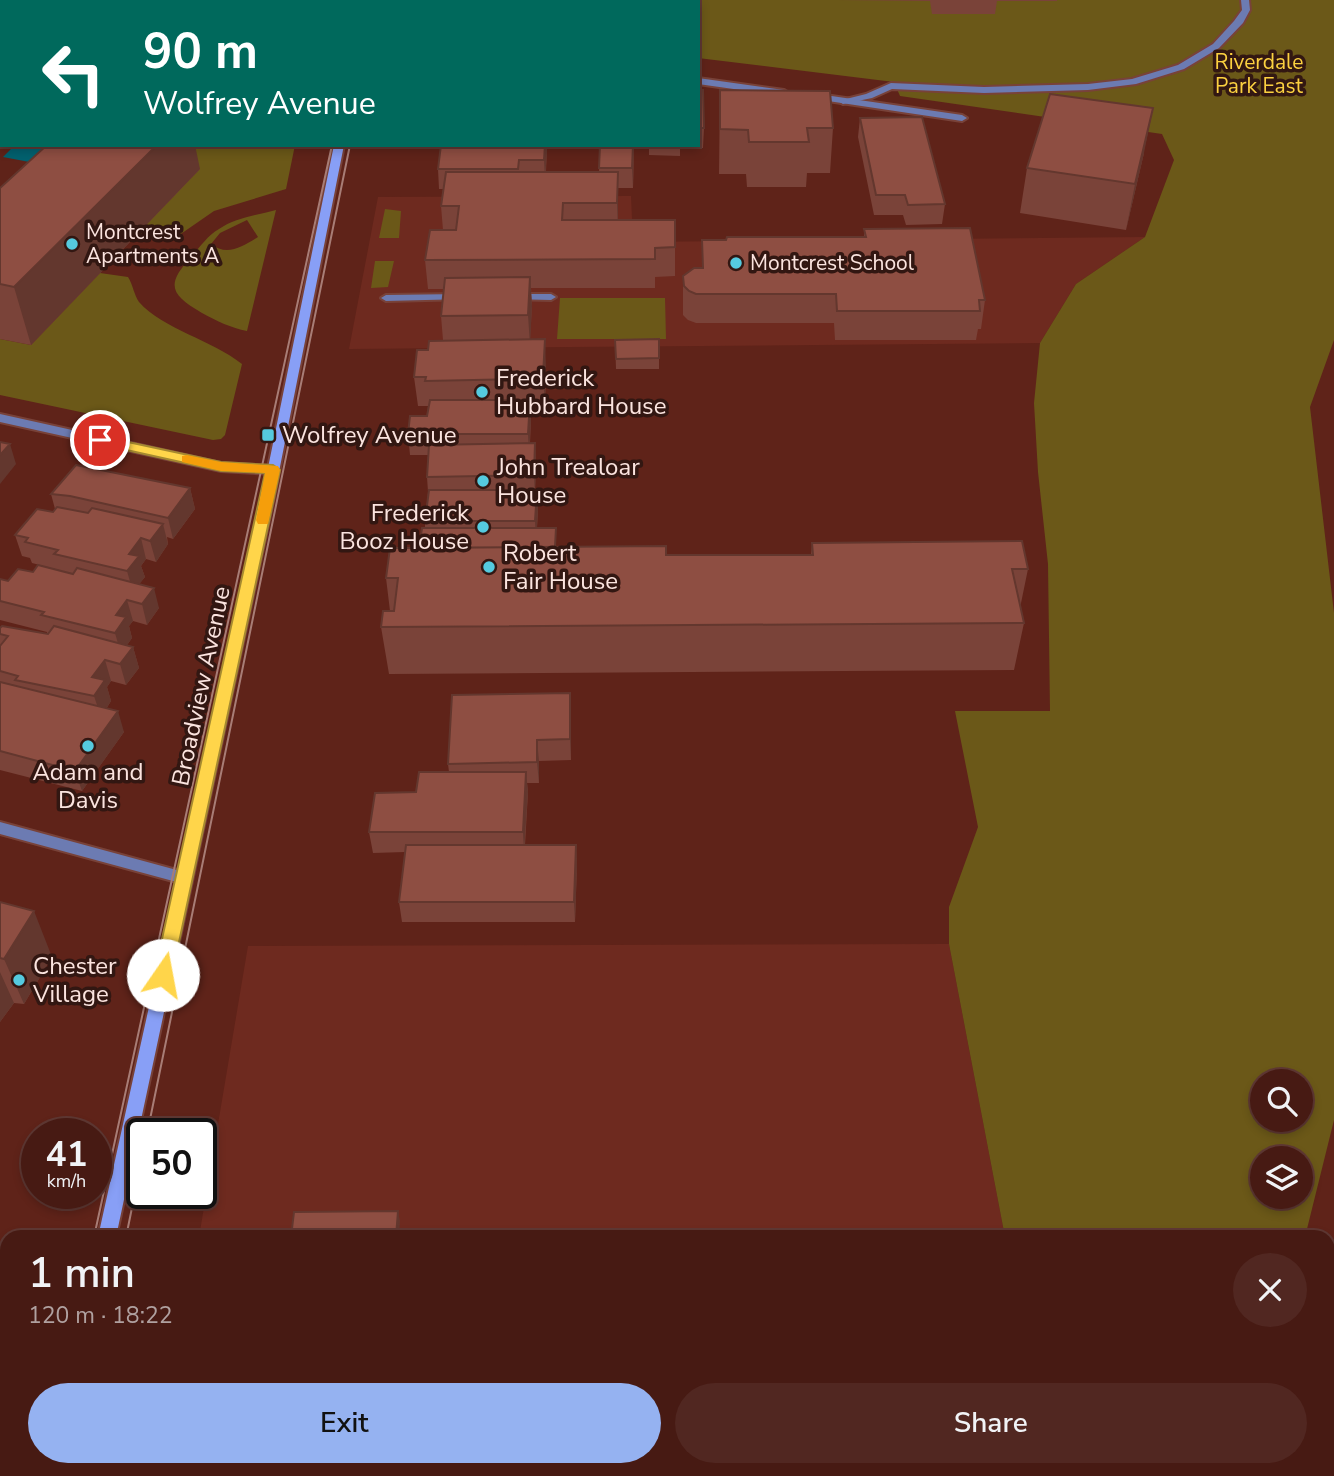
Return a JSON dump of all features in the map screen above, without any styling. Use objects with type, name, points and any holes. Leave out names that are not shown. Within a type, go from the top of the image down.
[{"type":"main road","name":"Broadview Avenue","points":[[109,1230],[273,470],[340,147]]},
{"type":"street","points":[[844,101],[869,96],[891,86],[984,90],[1088,87],[1133,82],[1181,67],[1216,46],[1238,23],[1246,10],[1245,0]]},
{"type":"street","points":[[700,81],[791,94]]},
{"type":"street","points":[[804,95],[962,118]]},
{"type":"street","points":[[386,298],[468,297]]},
{"type":"street","points":[[495,297],[551,298]]},
{"type":"street","points":[[0,418],[221,467],[273,470]]},
{"type":"street","points":[[0,828],[184,878]]},
{"type":"shaded area","name":"Montcrest School","points":[[631,196],[633,242],[1145,237],[1076,284],[1040,343],[349,349],[378,197]]},
{"type":"shaded area","points":[[949,944],[1004,1230],[200,1230],[204,1209],[217,1209],[217,1130],[248,946]]},
{"type":"green space","name":"Riverdale Park East","points":[[700,0],[1334,0],[1334,340],[1310,407],[1334,613],[1334,1120],[1313,1205],[1313,1146],[1250,1146],[1250,1209],[1312,1209],[1307,1230],[1004,1230],[949,944],[949,907],[978,827],[955,711],[1050,711],[1048,564],[1034,403],[1040,343],[1076,284],[1145,237],[1174,160],[1162,134],[900,96],[894,82],[700,58]]},
{"type":"green space","points":[[182,147],[295,147],[286,189],[214,211],[175,238],[164,239],[138,233],[199,169]]},
{"type":"green space","points":[[385,209],[401,211],[399,238],[379,238]]},
{"type":"green space","points":[[276,210],[247,331],[213,319],[177,294],[175,281],[178,274],[215,232],[232,222]],"holes":[[[247,220],[258,237],[241,247],[229,250],[211,244],[220,233]]]},
{"type":"green space","points":[[375,261],[394,261],[388,287],[371,288]]},
{"type":"green space","points":[[100,273],[128,277],[137,299],[149,311],[242,364],[225,435],[221,439],[213,440],[0,395],[0,339],[31,345]]},
{"type":"green space","points":[[560,298],[665,298],[666,339],[557,339]]},
{"type":"water","points":[[13,147],[59,147],[40,164],[3,157]]},
{"type":"building","points":[[700,90],[703,90],[704,128],[700,128]]},
{"type":"building","points":[[720,90],[830,91],[833,128],[807,128],[809,142],[749,142],[748,130],[720,129]]},
{"type":"building","points":[[1050,94],[1153,108],[1135,184],[1027,168]]},
{"type":"building","points":[[922,117],[945,204],[908,205],[905,195],[876,195],[860,118]]},
{"type":"building","points":[[45,147],[155,147],[14,287],[0,284],[0,188]]},
{"type":"building","points":[[441,147],[545,147],[544,160],[519,160],[518,169],[438,169]]},
{"type":"building","points":[[600,147],[633,147],[632,168],[599,168]]},
{"type":"building","points":[[446,172],[618,172],[617,203],[563,203],[562,220],[675,220],[675,247],[655,248],[655,259],[425,260],[430,230],[456,230],[459,206],[441,206]]},
{"type":"building","points":[[970,228],[985,300],[979,300],[980,311],[837,311],[836,294],[696,294],[684,286],[683,276],[694,268],[703,268],[702,240],[726,240],[727,237],[866,237],[864,229]]},
{"type":"building","points":[[530,277],[528,315],[441,316],[445,278]]},
{"type":"building","points":[[545,339],[543,376],[425,381],[426,377],[414,377],[417,350],[428,350],[429,341]]},
{"type":"building","points":[[659,339],[659,358],[616,359],[615,340]]},
{"type":"building","points":[[430,400],[530,400],[528,434],[408,434],[410,416],[427,416]]},
{"type":"building","points":[[0,442],[10,444],[0,455]]},
{"type":"building","points":[[535,443],[534,475],[427,477],[429,445]]},
{"type":"building","points":[[76,465],[190,488],[168,518],[51,494]]},
{"type":"building","points":[[429,490],[537,490],[535,521],[425,521]]},
{"type":"building","points":[[57,507],[88,513],[92,508],[163,524],[150,541],[141,538],[129,554],[139,556],[127,571],[54,554],[58,550],[25,542],[28,538],[15,535],[37,509],[53,512]]},
{"type":"building","points":[[422,528],[556,528],[555,547],[419,548]]},
{"type":"building","points":[[1022,541],[1028,569],[1012,569],[1024,623],[381,627],[383,611],[394,611],[398,578],[386,578],[390,548],[666,546],[666,555],[813,555],[812,543]]},
{"type":"building","points":[[38,565],[73,574],[77,568],[154,588],[142,604],[127,600],[116,615],[126,617],[115,633],[41,615],[44,612],[0,601],[0,579],[8,581],[18,569],[33,572]]},
{"type":"building","points":[[2,626],[48,634],[54,626],[133,647],[120,664],[105,660],[92,677],[105,680],[94,696],[15,680],[18,676],[0,671],[0,646],[8,636],[0,634]]},
{"type":"building","points":[[0,682],[118,711],[75,771],[0,751]]},
{"type":"building","points":[[570,693],[570,739],[537,740],[537,762],[448,764],[452,695]]},
{"type":"building","points":[[419,772],[526,772],[523,832],[369,832],[375,793],[416,792]]},
{"type":"building","points":[[406,845],[576,845],[574,902],[399,902]]},
{"type":"building","points":[[0,902],[34,911],[4,959],[0,958]]},
{"type":"building","points":[[398,1211],[397,1230],[292,1230],[294,1212]]},
{"type":"tram line","points":[[96,1230],[332,147]]},
{"type":"tram line","points":[[150,1118],[350,147]]},
{"type":"tram line","points":[[127,1230],[132,1209]]},
{"type":"slow traffic","points":[[187,459],[221,467],[273,470],[263,520]]},
{"type":"place","name":"Montcrest Apartments A","points":[[72,244]]},
{"type":"place","name":"Montcrest School","points":[[736,263]]},
{"type":"place","name":"Frederick Hubbard House","points":[[482,392]]},
{"type":"place","name":"Wolfrey Avenue","points":[[268,435]]},
{"type":"place","name":"John Trealoar House","points":[[483,481]]},
{"type":"place","name":"Frederick Booz House","points":[[483,527]]},
{"type":"place","name":"Robert Fair House","points":[[489,567]]},
{"type":"place","name":"Adam and Davis","points":[[88,746]]},
{"type":"place","name":"Chester Village","points":[[19,980]]},
{"type":"route","points":[[100,440],[221,467],[273,470],[163,975]]}]
